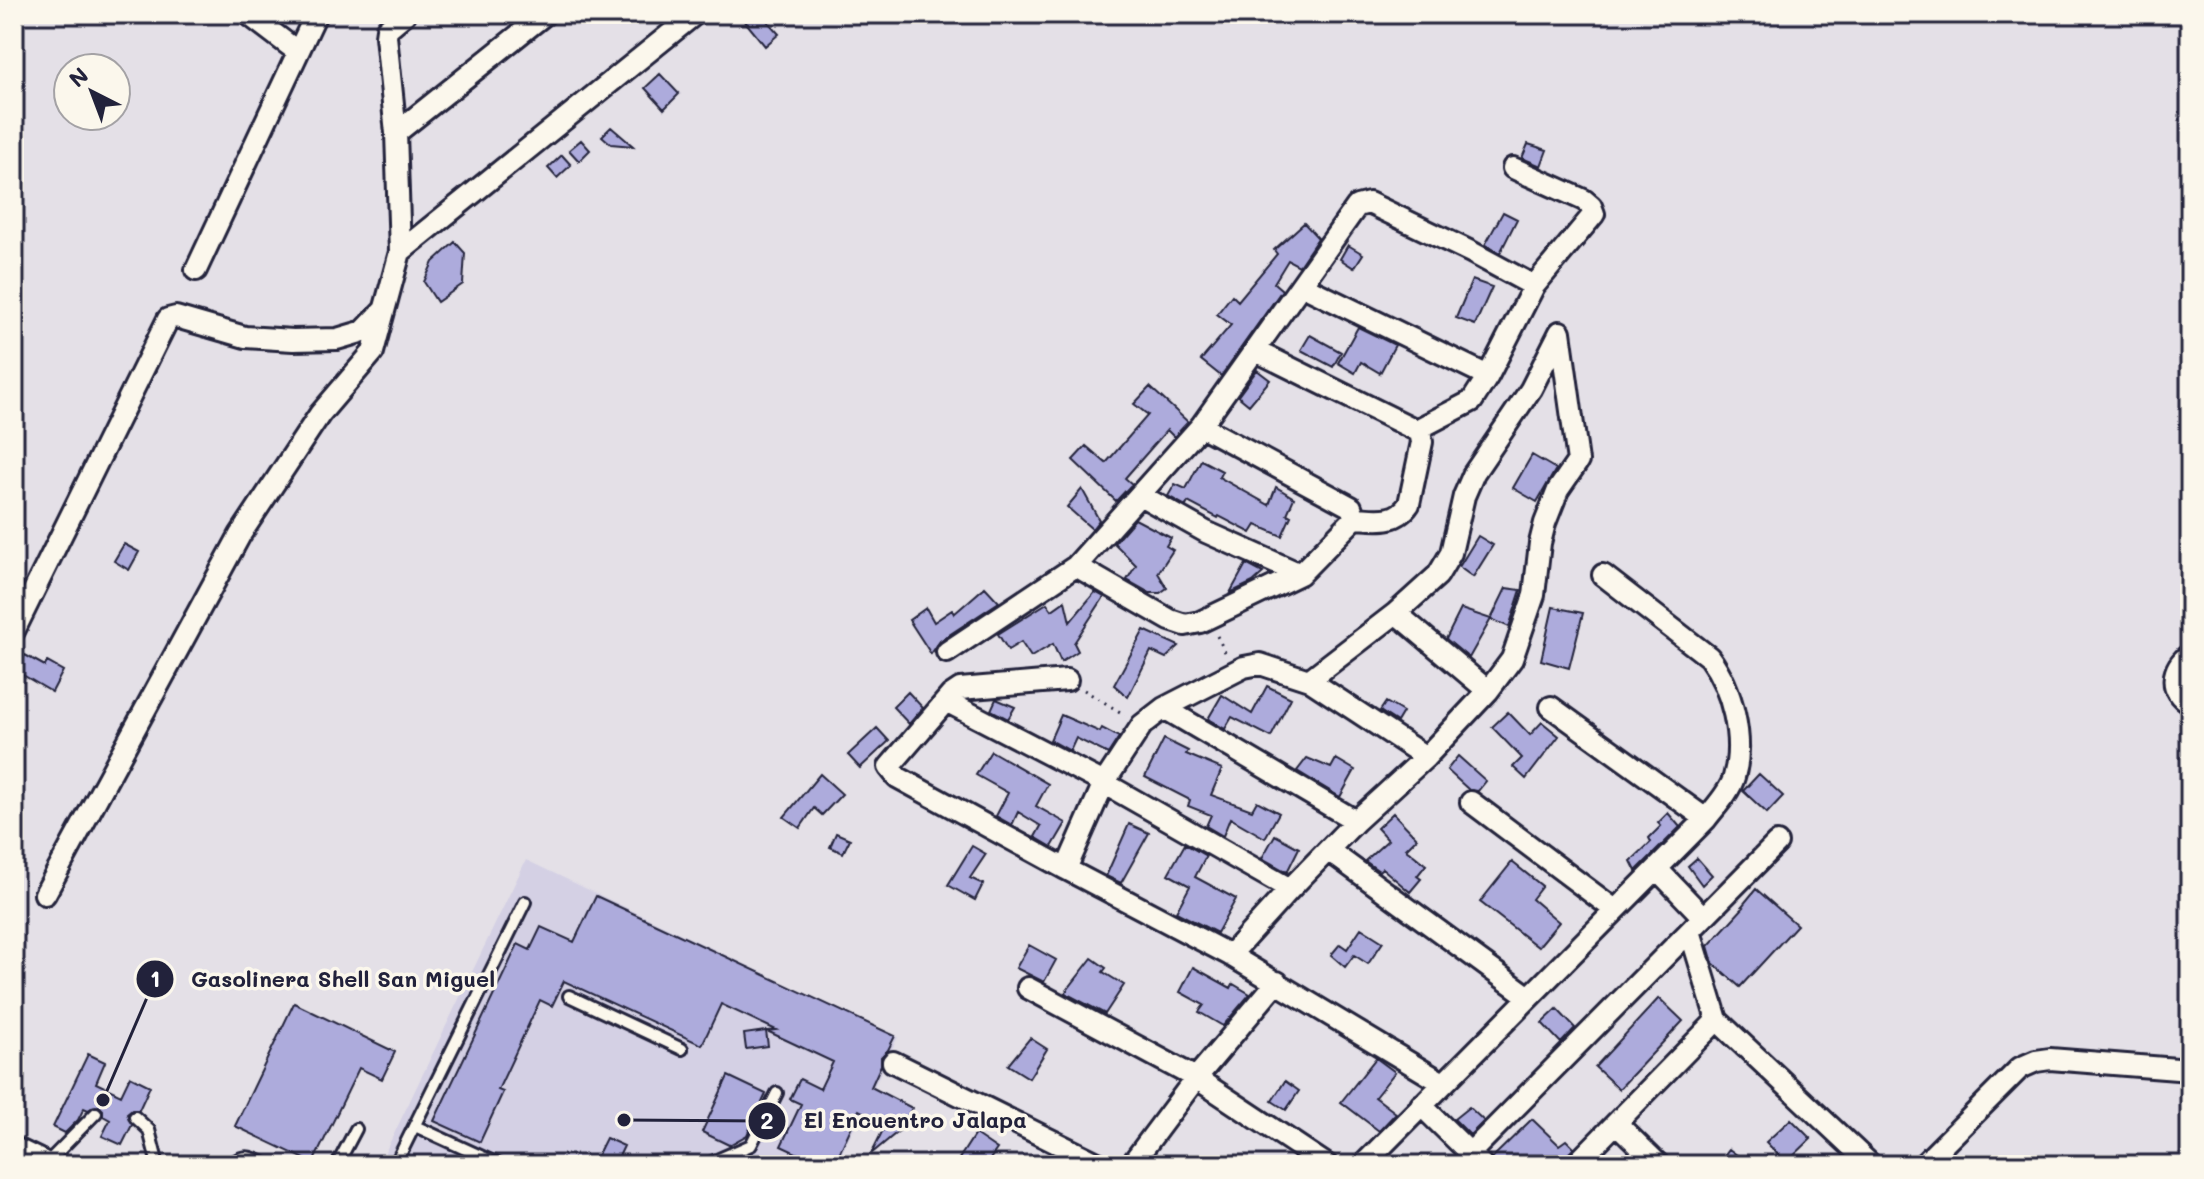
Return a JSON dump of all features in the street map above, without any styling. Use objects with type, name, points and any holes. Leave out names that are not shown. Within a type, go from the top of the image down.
[{"type":"street","points":[[248,14],[298,52]]},
{"type":"street","points":[[196,270],[316,14]]},
{"type":"street","points":[[45,894],[240,535],[320,414],[373,352],[400,252],[396,133],[386,36],[387,29],[405,14]]},
{"type":"street","points":[[396,133],[545,14]]},
{"type":"street","points":[[400,252],[695,14]]},
{"type":"street","points":[[1076,566],[1170,620],[1185,625],[1208,618],[1300,574],[1355,518],[1388,520],[1403,513],[1409,504],[1422,442],[1422,427],[1472,401],[1534,286],[1594,214],[1584,200],[1513,168]]},
{"type":"street","points":[[947,652],[1076,566],[1201,426],[1357,206],[1369,203],[1534,286]]},
{"type":"street","points":[[1303,286],[1488,376]]},
{"type":"street","points":[[14,631],[168,319],[176,317],[245,337],[337,339],[364,331],[383,311]]},
{"type":"street","points":[[1230,955],[1356,821],[1426,757],[1488,691],[1512,659],[1534,595],[1545,523],[1558,490],[1578,461],[1560,332],[1531,389],[1474,473],[1464,496],[1451,553],[1438,575],[1396,613],[1309,680]]},
{"type":"street","points":[[1256,351],[1420,432]]},
{"type":"street","points":[[1201,426],[1351,507],[1355,518]]},
{"type":"street","points":[[1140,495],[1206,532],[1300,574]]},
{"type":"street","points":[[1363,1165],[1706,819],[1733,781],[1738,755],[1736,732],[1721,674],[1709,657],[1603,575]]},
{"type":"street","points":[[1396,613],[1488,691]]},
{"type":"street","points":[[2190,654],[2179,663],[2174,676],[2176,690],[2190,703]]},
{"type":"street","points":[[1066,869],[1104,783],[1142,725],[1164,708],[1235,672],[1260,664],[1309,680],[1426,757]]},
{"type":"street","points":[[1067,680],[960,689],[889,767],[892,772],[1066,869],[1230,955],[1443,1083]]},
{"type":"street","points":[[946,701],[1104,783],[1290,889]]},
{"type":"street","points":[[1551,707],[1706,819]]},
{"type":"street","points":[[1164,708],[1356,821]]},
{"type":"street","points":[[1471,802],[1615,910]]},
{"type":"street","points":[[1421,1105],[1476,1159],[1696,924],[1777,843]]},
{"type":"street","points":[[1328,850],[1529,997]]},
{"type":"street","points":[[1657,869],[1696,924],[1717,1020],[1871,1165]]},
{"type":"street","points":[[1131,1165],[1196,1078],[1277,982]]},
{"type":"street","points":[[1028,988],[1196,1078],[1327,1165]]},
{"type":"street","points":[[1575,1165],[1717,1020]]},
{"type":"street","points":[[1923,1165],[2020,1068],[2036,1061],[2050,1059],[2190,1070]]},
{"type":"street","points":[[893,1062],[1101,1165]]},
{"type":"street","points":[[1616,1123],[1659,1165]]},
{"type":"street","points":[[14,1152],[43,1165]]},
{"type":"lane","points":[[395,1165],[525,902]]},
{"type":"lane","points":[[569,996],[682,1049]]},
{"type":"lane","points":[[705,1165],[751,1145],[777,1093]]},
{"type":"lane","points":[[43,1165],[96,1113]]},
{"type":"lane","points":[[135,1117],[149,1130],[158,1165]]},
{"type":"lane","points":[[415,1126],[500,1165]]},
{"type":"lane","points":[[337,1165],[356,1129]]},
{"type":"lane","points":[[231,1165],[240,1157],[249,1156],[267,1165]]},
{"type":"path","points":[[1208,618],[1235,672]]},
{"type":"path","points":[[1067,680],[1142,725]]},
{"type":"shaded area","points":[[526,860],[898,1037],[836,1165],[379,1165]]},
{"type":"building","points":[[739,14],[761,14],[779,34],[765,46]]},
{"type":"building","points":[[660,74],[679,94],[664,109],[645,88]]},
{"type":"building","points":[[611,127],[633,146],[611,144],[602,136]]},
{"type":"building","points":[[581,140],[590,150],[579,161],[569,150]]},
{"type":"building","points":[[1528,144],[1547,150],[1541,166],[1522,158]]},
{"type":"building","points":[[562,155],[571,165],[557,178],[548,168]]},
{"type":"building","points":[[1503,212],[1517,219],[1500,253],[1485,245]]},
{"type":"building","points":[[1304,223],[1318,238],[1299,266],[1288,260],[1274,283],[1282,290],[1221,376],[1201,360],[1231,325],[1217,314],[1232,295],[1238,301],[1277,254],[1274,250]]},
{"type":"building","points":[[455,242],[465,253],[463,284],[437,302],[424,282],[433,262]]},
{"type":"building","points":[[1348,245],[1363,254],[1354,268],[1340,259]]},
{"type":"building","points":[[1472,280],[1492,287],[1475,325],[1456,318]]},
{"type":"building","points":[[1358,327],[1395,345],[1380,373],[1361,362],[1355,373],[1338,363]]},
{"type":"building","points":[[1310,335],[1341,352],[1333,367],[1301,350]]},
{"type":"building","points":[[1257,370],[1270,380],[1249,405],[1238,396]]},
{"type":"building","points":[[1150,387],[1188,422],[1174,437],[1167,430],[1125,478],[1132,484],[1116,501],[1073,460],[1086,446],[1106,463],[1148,415],[1134,404]]},
{"type":"building","points":[[1532,455],[1556,469],[1537,502],[1513,488]]},
{"type":"building","points":[[1201,460],[1222,471],[1219,477],[1269,505],[1276,487],[1294,498],[1287,514],[1291,516],[1282,536],[1256,525],[1251,533],[1188,502],[1186,506],[1168,496],[1175,484],[1186,489]]},
{"type":"building","points":[[1082,489],[1099,520],[1092,529],[1067,507]]},
{"type":"building","points":[[1135,519],[1171,538],[1166,546],[1173,550],[1158,573],[1167,588],[1160,593],[1150,593],[1127,580],[1136,565],[1114,543]]},
{"type":"building","points":[[1478,536],[1493,545],[1473,577],[1459,567]]},
{"type":"building","points":[[124,544],[139,552],[129,570],[114,561]]},
{"type":"building","points":[[1246,564],[1263,573],[1253,582],[1230,593]]},
{"type":"building","points":[[985,587],[999,602],[940,641],[931,654],[909,620],[926,608],[934,622],[952,610],[954,614]]},
{"type":"building","points":[[1506,588],[1521,590],[1509,627],[1491,619]]},
{"type":"building","points":[[1095,592],[1104,597],[1074,643],[1078,651],[1061,662],[1053,644],[1031,657],[1021,642],[1008,650],[998,634],[1047,603],[1052,610],[1065,601],[1070,622]]},
{"type":"building","points":[[1553,607],[1583,613],[1569,668],[1541,660]]},
{"type":"building","points":[[1461,609],[1491,619],[1469,658],[1446,639]]},
{"type":"building","points":[[1144,630],[1179,646],[1166,658],[1151,651],[1128,697],[1114,685]]},
{"type":"building","points":[[25,655],[63,671],[52,692],[16,671]]},
{"type":"building","points":[[1267,686],[1291,698],[1271,737],[1232,717],[1225,729],[1208,719],[1222,695],[1252,714]]},
{"type":"building","points":[[908,692],[923,708],[909,724],[893,707]]},
{"type":"building","points":[[996,699],[1015,707],[1008,719],[991,710]]},
{"type":"building","points":[[1386,702],[1403,712],[1397,722],[1380,711]]},
{"type":"building","points":[[1508,712],[1530,735],[1542,722],[1559,736],[1526,779],[1513,767],[1522,758],[1492,727]]},
{"type":"building","points":[[1061,715],[1119,737],[1108,754],[1076,738],[1070,751],[1050,740]]},
{"type":"building","points":[[877,728],[889,741],[860,768],[848,755]]},
{"type":"building","points":[[1164,739],[1188,751],[1186,754],[1222,769],[1211,795],[1252,810],[1257,801],[1279,813],[1265,838],[1230,818],[1223,836],[1206,826],[1211,815],[1188,806],[1190,800],[1145,777]]},
{"type":"building","points":[[991,751],[1048,784],[1036,806],[1066,823],[1052,847],[1035,837],[1041,826],[1018,812],[1012,825],[996,816],[1008,793],[976,775]]},
{"type":"building","points":[[1458,756],[1486,781],[1478,791],[1469,790],[1447,770]]},
{"type":"building","points":[[1307,758],[1331,768],[1336,759],[1355,770],[1340,797],[1297,771]]},
{"type":"building","points":[[820,774],[842,794],[822,815],[814,808],[800,828],[784,817]]},
{"type":"building","points":[[1759,774],[1783,796],[1767,813],[1743,791]]},
{"type":"building","points":[[1393,813],[1417,838],[1406,849],[1426,865],[1417,876],[1421,879],[1410,892],[1382,868],[1379,871],[1365,861],[1388,840],[1377,828]]},
{"type":"building","points":[[1668,813],[1680,827],[1636,871],[1631,861],[1651,842],[1649,838]]},
{"type":"building","points":[[1129,824],[1149,833],[1121,883],[1106,876]]},
{"type":"building","points":[[836,833],[850,839],[843,853],[830,847]]},
{"type":"building","points":[[1275,835],[1299,848],[1287,872],[1262,858]]},
{"type":"building","points":[[1185,844],[1206,856],[1195,877],[1236,899],[1217,933],[1176,912],[1190,886],[1168,874]]},
{"type":"building","points":[[972,846],[986,854],[970,878],[983,884],[975,900],[948,885]]},
{"type":"building","points":[[1697,858],[1712,875],[1702,885],[1688,866]]},
{"type":"building","points":[[1512,862],[1542,886],[1532,899],[1559,922],[1538,947],[1480,902]]},
{"type":"building","points":[[1756,889],[1797,925],[1740,987],[1713,963],[1708,946],[1744,907]]},
{"type":"building","points":[[596,896],[895,1036],[881,1057],[881,1065],[871,1087],[912,1108],[901,1129],[871,1154],[886,1124],[859,1110],[834,1165],[822,1165],[781,1146],[801,1104],[790,1099],[800,1079],[820,1089],[833,1062],[767,1031],[776,1030],[721,1004],[702,1045],[564,981],[552,1006],[540,1000],[498,1090],[503,1092],[480,1142],[434,1121],[518,944],[530,950],[541,927],[574,942]]},
{"type":"building","points":[[1361,928],[1383,942],[1368,964],[1354,955],[1345,967],[1331,955],[1340,944],[1347,949]]},
{"type":"building","points":[[1029,945],[1056,960],[1044,982],[1016,968]]},
{"type":"building","points":[[1092,958],[1106,968],[1103,972],[1124,985],[1105,1014],[1065,993]]},
{"type":"building","points":[[1193,967],[1231,988],[1233,984],[1250,994],[1223,1026],[1199,1012],[1204,1005],[1180,992]]},
{"type":"building","points":[[1659,998],[1683,1021],[1619,1089],[1595,1067]]},
{"type":"building","points":[[294,1003],[395,1052],[382,1079],[359,1068],[313,1163],[235,1126]]},
{"type":"building","points":[[1557,1009],[1575,1028],[1561,1043],[1542,1023]]},
{"type":"building","points":[[766,1031],[768,1046],[746,1049],[744,1034]]},
{"type":"building","points":[[1030,1038],[1047,1049],[1029,1078],[1008,1065]]},
{"type":"building","points":[[88,1054],[105,1062],[96,1083],[121,1095],[130,1076],[150,1086],[139,1110],[127,1114],[132,1125],[122,1145],[102,1136],[110,1120],[103,1116],[99,1106],[88,1110],[84,1108],[78,1120],[65,1133],[53,1127]]},
{"type":"building","points":[[1376,1058],[1395,1072],[1375,1097],[1396,1113],[1379,1131],[1341,1102]]},
{"type":"building","points":[[728,1076],[766,1094],[747,1135],[729,1145],[702,1132]]},
{"type":"building","points":[[1285,1081],[1299,1091],[1286,1110],[1272,1101]]},
{"type":"building","points":[[1469,1107],[1484,1121],[1470,1135],[1454,1119]]},
{"type":"building","points":[[1532,1119],[1559,1145],[1566,1140],[1574,1148],[1562,1165],[1495,1165],[1492,1158]]},
{"type":"building","points":[[1791,1119],[1811,1139],[1786,1163],[1766,1142]]},
{"type":"building","points":[[975,1134],[997,1149],[986,1165],[955,1165]]},
{"type":"building","points":[[606,1138],[624,1146],[615,1165],[597,1156]]},
{"type":"building","points":[[1729,1149],[1750,1165],[1717,1165]]},
{"type":"place","name":"Gasolinera Shell San Miguel","points":[[103,1100]]},
{"type":"place","name":"El Encuentro Jalapa","points":[[624,1120]]}]
